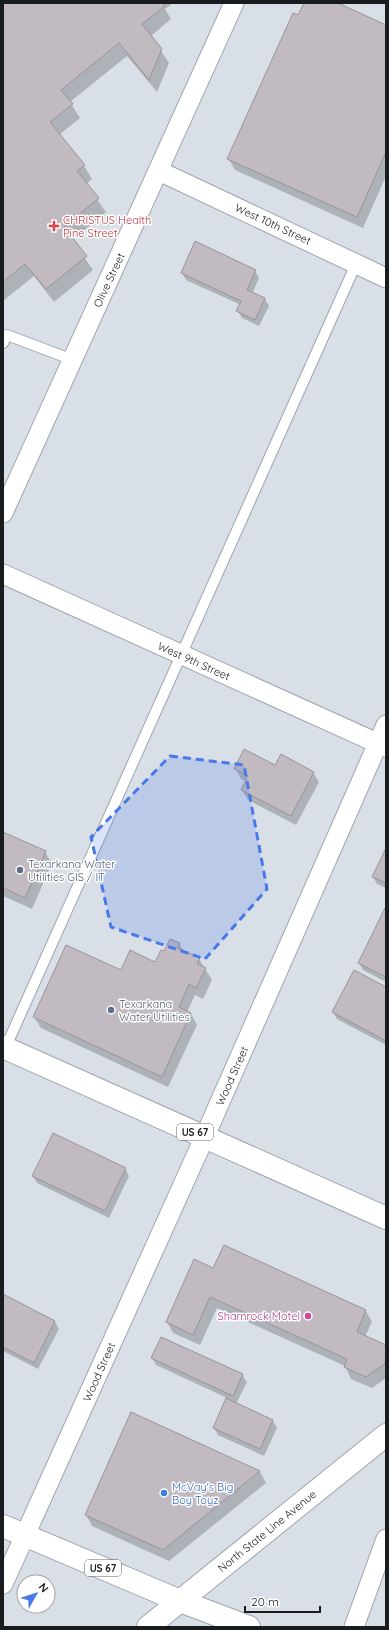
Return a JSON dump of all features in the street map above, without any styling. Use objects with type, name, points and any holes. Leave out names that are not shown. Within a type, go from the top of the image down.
[{"type":"main road","name":"US 67","points":[[4,1049],[205,1136],[386,1218]]},
{"type":"main road","name":"North State Line Avenue","points":[[148,1627],[386,1435]]},
{"type":"main road","name":"US 67","points":[[3,1526],[180,1601],[249,1627]]},
{"type":"street","name":"Olive Street","points":[[3,513],[234,3]]},
{"type":"street","name":"West 10th Street","points":[[159,171],[386,278]]},
{"type":"street","name":"West 9th Street","points":[[3,574],[382,746]]},
{"type":"street","name":"Wood Street","points":[[3,1584],[382,746],[386,725]]},
{"type":"street","points":[[354,1627],[386,1539]]},
{"type":"lane","points":[[4,1049],[182,655],[356,264]]},
{"type":"lane","points":[[3,343],[7,335],[73,360]]},
{"type":"highlighted area","points":[[170,756],[244,765],[267,889],[205,959],[111,927],[91,837]]},
{"type":"building","name":"CHRISTUS Health Pine Street","points":[[3,3],[162,3],[165,6],[142,24],[162,49],[149,80],[119,43],[61,90],[73,104],[50,122],[85,165],[77,171],[99,198],[64,227],[87,256],[46,289],[25,264],[3,282]]},
{"type":"building","points":[[304,3],[338,3],[386,25],[386,152],[357,217],[227,159],[293,13],[298,15]]},
{"type":"building","points":[[195,241],[256,270],[247,290],[265,298],[255,320],[236,311],[241,301],[181,273]]},
{"type":"building","points":[[244,749],[275,765],[281,754],[314,772],[291,816],[241,790],[248,776],[234,769]]},
{"type":"building","name":"Texarkana Water Utilities GIS / IT","points":[[3,832],[46,851],[25,898],[3,888]]},
{"type":"building","points":[[386,848],[386,883],[372,877]]},
{"type":"building","points":[[386,906],[386,977],[358,963]]},
{"type":"building","name":"Texarkana Water Utilities","points":[[170,939],[180,943],[178,948],[200,958],[197,964],[206,968],[196,988],[189,984],[179,1007],[191,1013],[162,1077],[33,1017],[66,945],[121,970],[130,950],[155,962],[161,950],[164,951]]},
{"type":"building","points":[[354,970],[386,987],[386,1041],[332,1012]]},
{"type":"building","points":[[53,1133],[126,1168],[105,1211],[32,1176]]},
{"type":"building","name":"Shamrock Motel","points":[[224,1245],[366,1310],[357,1332],[386,1345],[386,1363],[366,1377],[344,1367],[347,1359],[210,1297],[193,1335],[166,1322],[194,1259],[213,1268]]},
{"type":"building","points":[[3,1294],[55,1321],[34,1363],[3,1347]]},
{"type":"building","points":[[161,1337],[243,1374],[233,1396],[151,1358]]},
{"type":"building","points":[[226,1398],[273,1420],[260,1449],[213,1428]]},
{"type":"building","name":"McVay's Big Boy Toyz","points":[[131,1412],[260,1471],[163,1550],[85,1515]]},
{"type":"place","name":"CHRISTUS Health Pine Street","points":[[54,226]]},
{"type":"place","name":"Texarkana Water Utilities GIS / IT","points":[[20,870]]},
{"type":"place","name":"Texarkana Water Utilities","points":[[111,1010]]},
{"type":"place","name":"Shamrock Motel","points":[[308,1316]]},
{"type":"place","name":"McVay's Big Boy Toyz","points":[[164,1493]]}]
